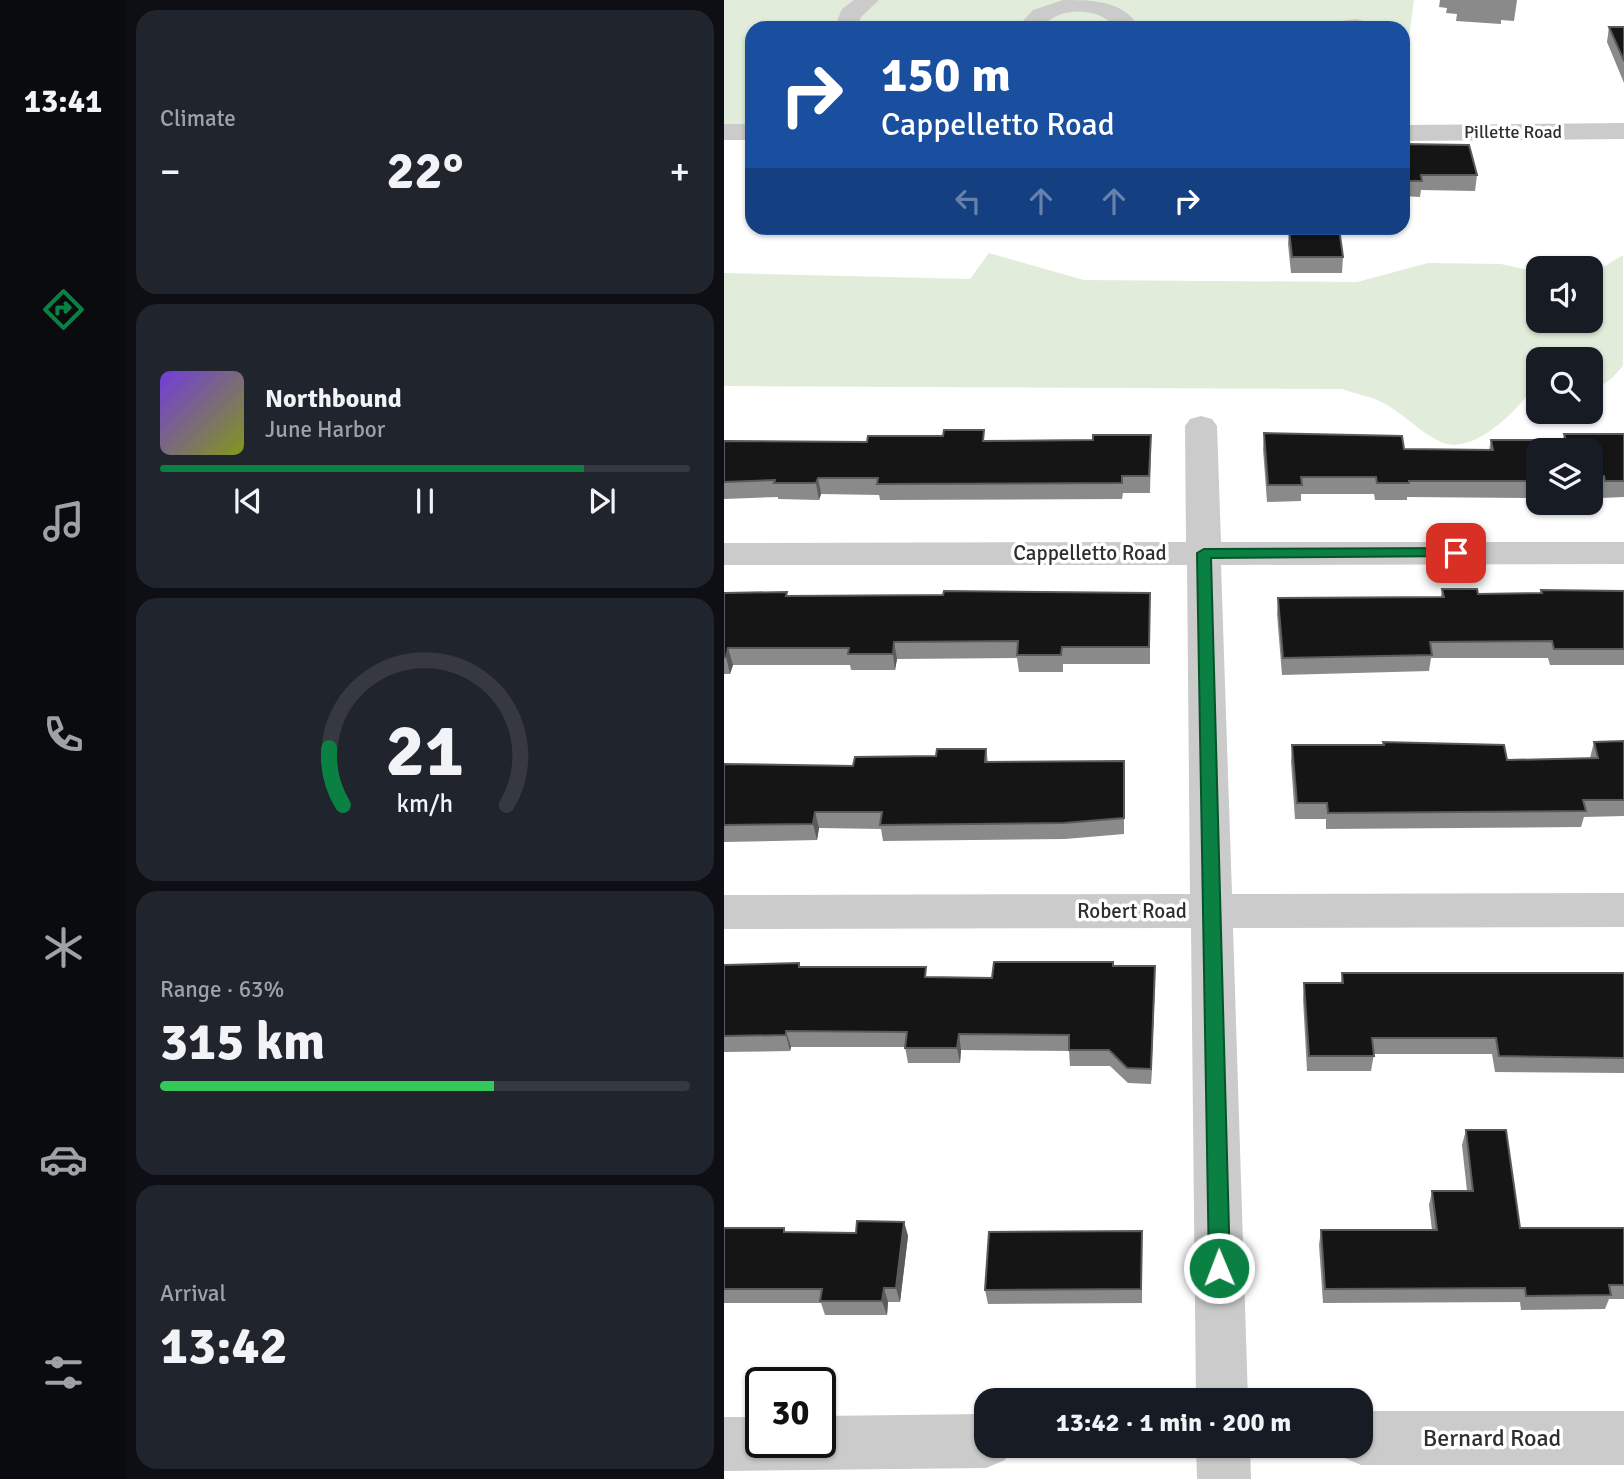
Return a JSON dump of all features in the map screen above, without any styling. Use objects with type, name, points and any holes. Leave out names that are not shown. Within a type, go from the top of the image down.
[{"type":"street","points":[[848,21],[851,14],[868,0]]},
{"type":"street","points":[[1035,21],[1045,10],[1083,2],[1118,14],[1122,21]]},
{"type":"street","name":"Pillette Road","points":[[1410,132],[1566,120],[1624,131]]},
{"type":"street","points":[[724,132],[745,132]]},
{"type":"street","points":[[1201,426],[1222,1388]]},
{"type":"street","name":"Cappelletto Road","points":[[724,554],[1624,553]]},
{"type":"street","name":"Robert Road","points":[[724,912],[1624,910]]},
{"type":"street","name":"Bernard Road","points":[[1373,1438],[1624,1438]]},
{"type":"street","points":[[724,1444],[974,1441]]},
{"type":"street","points":[[1223,1458],[1224,1479]]},
{"type":"green space","points":[[724,0],[1414,0],[1410,29],[1410,21],[745,21],[745,126],[724,126]]},
{"type":"green space","points":[[989,253],[1084,280],[1357,282],[1428,263],[1501,264],[1526,269],[1526,333],[1603,333],[1603,267],[1623,255],[1623,366],[1603,384],[1603,347],[1526,347],[1526,396],[1492,429],[1466,443],[1453,445],[1434,438],[1382,402],[1342,389],[724,386],[724,273],[970,279]]},
{"type":"building","points":[[1609,27],[1624,27],[1624,61]]},
{"type":"building","points":[[1410,144],[1469,145],[1477,175],[1421,175],[1422,181],[1410,181]]},
{"type":"building","points":[[1290,235],[1340,235],[1343,257],[1292,257]]},
{"type":"building","points":[[944,430],[984,430],[983,441],[1093,440],[1093,435],[1151,435],[1149,476],[1122,476],[1122,483],[877,484],[878,478],[818,478],[816,483],[774,483],[775,480],[724,482],[724,441],[867,442],[868,436],[943,436]]},
{"type":"building","points":[[1264,433],[1402,436],[1404,449],[1493,450],[1491,440],[1526,440],[1526,481],[1377,483],[1376,477],[1301,477],[1302,485],[1268,485]]},
{"type":"building","points":[[1564,434],[1624,434],[1624,481],[1605,481],[1603,438],[1565,438]]},
{"type":"building","points":[[1442,589],[1477,589],[1478,594],[1542,593],[1541,590],[1624,591],[1624,649],[1554,649],[1552,641],[1430,642],[1432,655],[1283,658],[1278,598],[1444,597]]},
{"type":"building","points":[[944,591],[1150,593],[1149,647],[1062,647],[1061,655],[1017,655],[1018,641],[894,642],[893,654],[848,654],[849,648],[728,648],[724,657],[724,593],[787,592],[786,596],[943,595]]},
{"type":"building","points":[[1624,741],[1624,800],[1583,800],[1586,811],[1328,813],[1327,803],[1297,803],[1292,745],[1384,745],[1383,742],[1504,745],[1507,760],[1598,758],[1594,742]]},
{"type":"building","points":[[937,749],[986,749],[985,762],[1124,761],[1124,818],[1064,823],[880,825],[882,812],[815,812],[813,824],[724,825],[724,764],[853,766],[855,757],[936,756]]},
{"type":"building","points":[[994,962],[1113,962],[1113,966],[1155,966],[1151,1069],[1127,1068],[1109,1050],[1069,1050],[1069,1035],[959,1034],[957,1048],[905,1048],[907,1032],[786,1031],[786,1035],[724,1036],[724,965],[799,963],[799,967],[926,967],[925,977],[992,978]]},
{"type":"building","points":[[1342,973],[1624,973],[1624,1058],[1499,1056],[1496,1038],[1372,1038],[1374,1056],[1309,1056],[1304,983],[1343,983]]},
{"type":"building","points":[[1466,1130],[1506,1130],[1520,1228],[1624,1228],[1624,1285],[1609,1285],[1611,1295],[1526,1296],[1525,1288],[1325,1289],[1321,1230],[1437,1230],[1432,1191],[1473,1191]]},
{"type":"building","points":[[857,1221],[904,1222],[896,1288],[884,1288],[882,1301],[820,1301],[822,1289],[724,1289],[724,1228],[784,1228],[784,1232],[856,1233]]},
{"type":"building","points":[[1142,1231],[1141,1289],[985,1290],[989,1232]]},
{"type":"route","points":[[1219,1268],[1204,553],[1456,553]]}]
